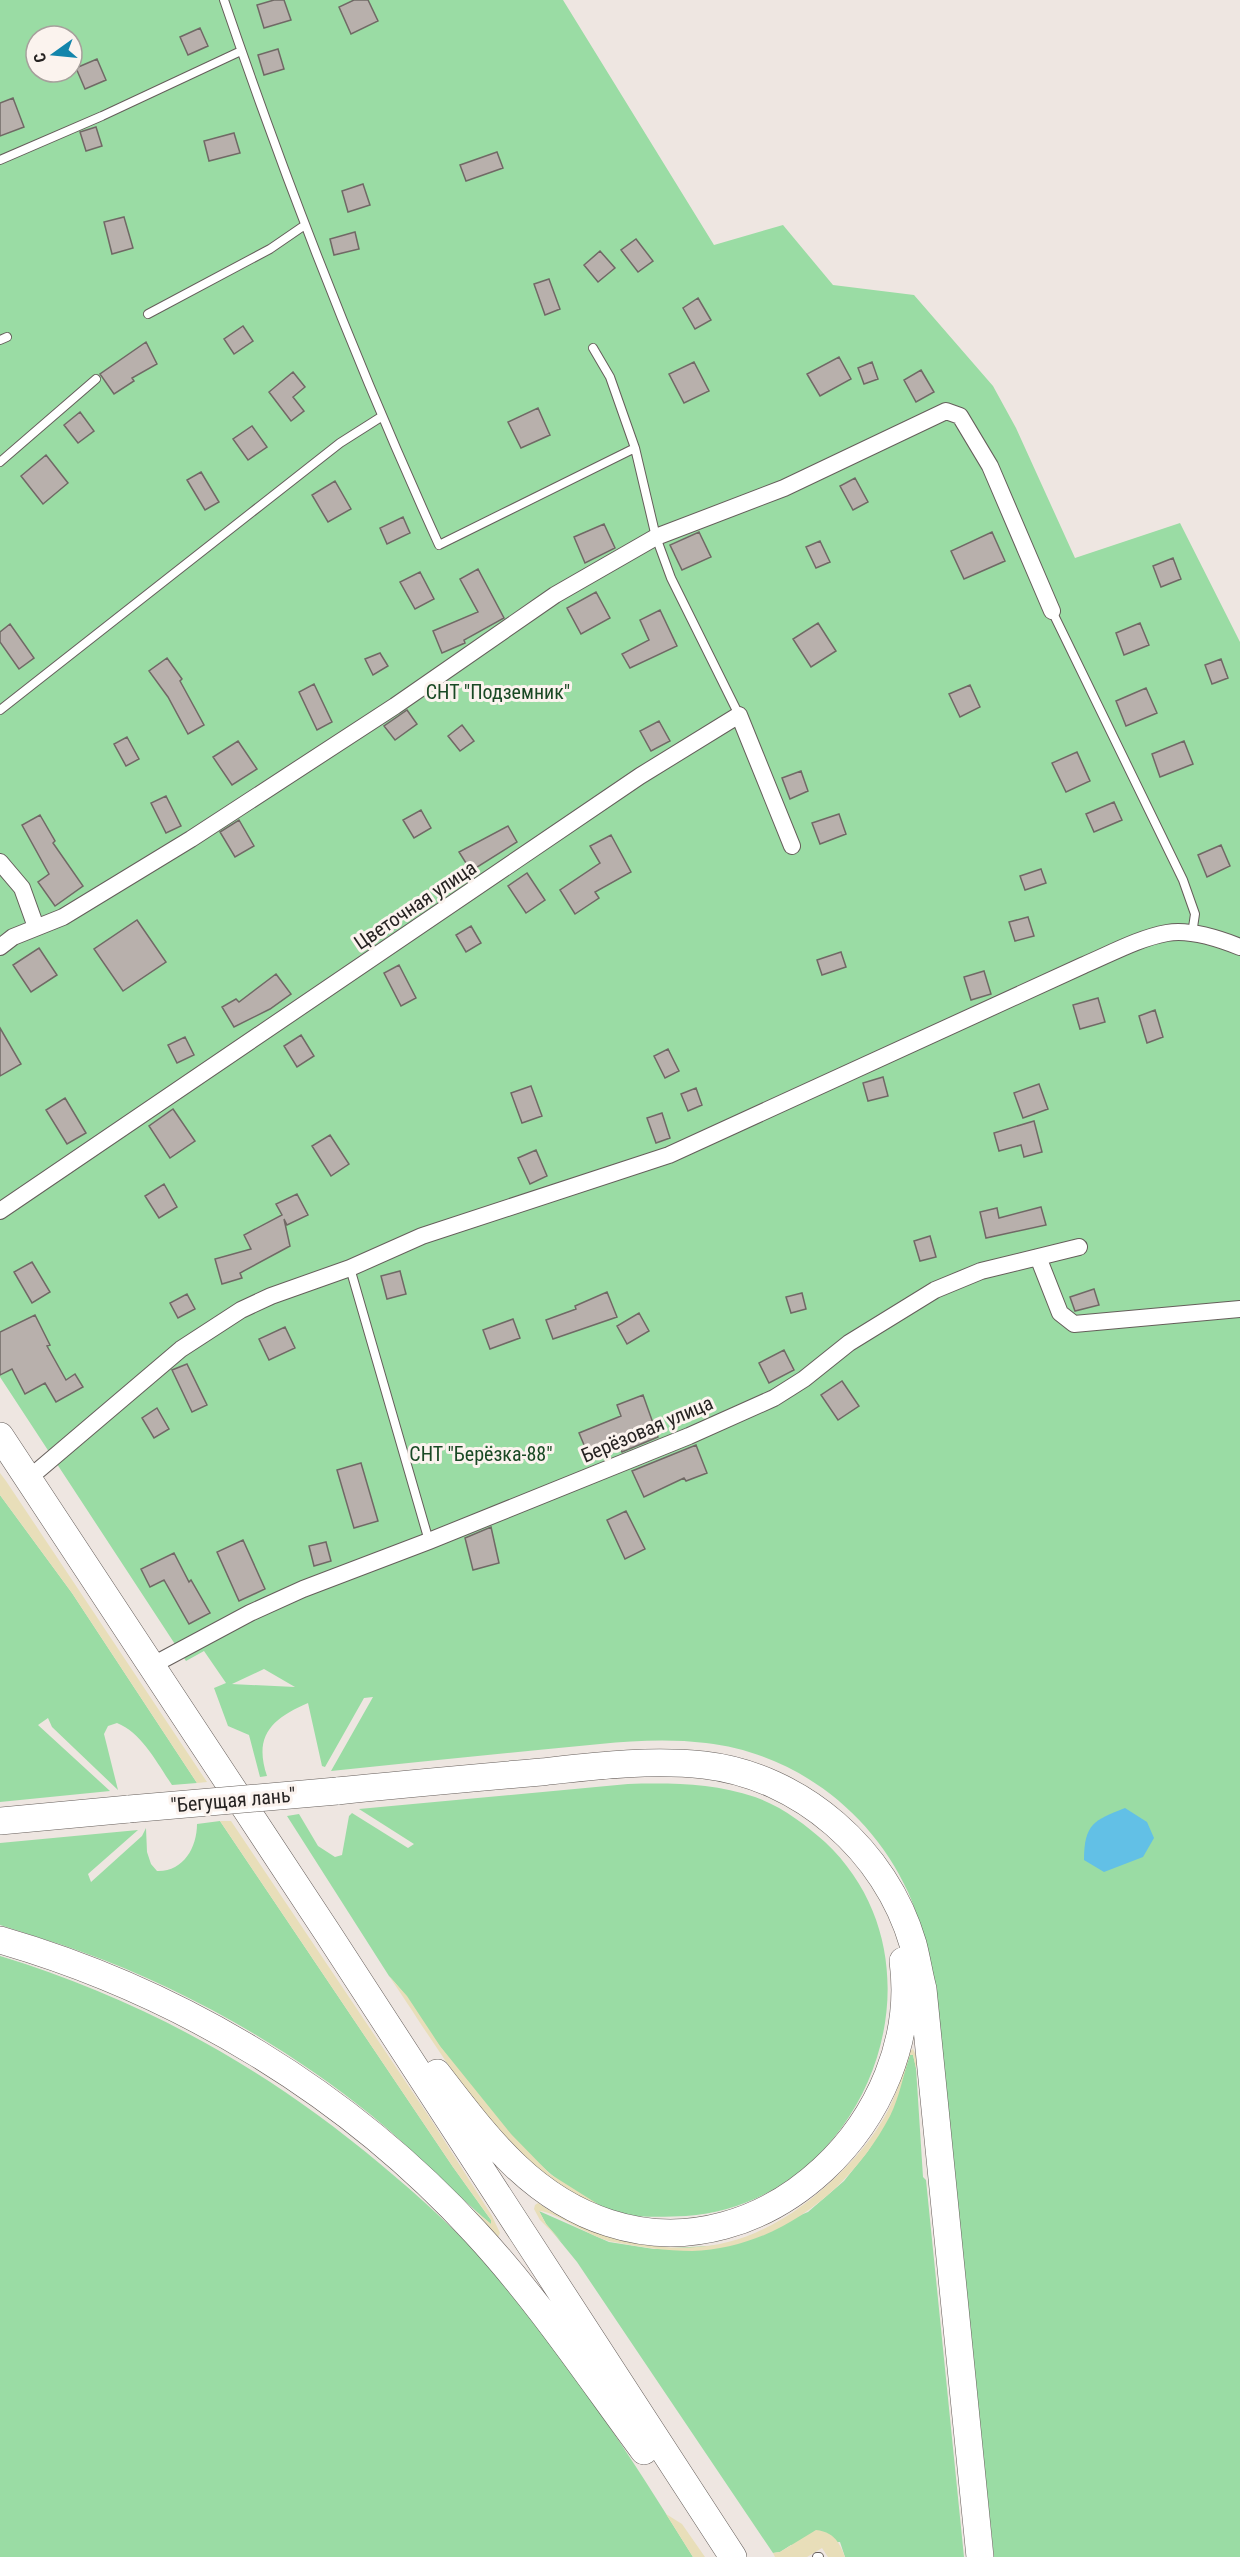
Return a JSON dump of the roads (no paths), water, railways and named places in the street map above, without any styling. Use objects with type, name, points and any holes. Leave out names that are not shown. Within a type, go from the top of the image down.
[{"type":"main road","points":[[0,1436],[327,1932],[726,2552]]},
{"type":"main road","name":"\"Бегущая лань\"","points":[[0,1821],[631,1763],[705,1765],[736,1771],[790,1792],[839,1826],[866,1856]]},
{"type":"main road","points":[[327,1932],[490,2141],[516,2169],[547,2193],[580,2212],[610,2224],[642,2230],[679,2232],[712,2229],[741,2222],[769,2209],[819,2173],[855,2135],[875,2103],[888,2073],[900,2043],[905,1978],[892,1913],[866,1856]]},
{"type":"main road","points":[[866,1856],[901,1915],[912,1943],[922,1989],[980,2557]]},
{"type":"main road","points":[[0,1940],[59,1958],[151,1996],[206,2024],[262,2056],[345,2114],[385,2146],[442,2197],[523,2288],[726,2552]]},
{"type":"street","points":[[0,947],[36,927],[63,917],[181,845],[396,706],[555,595],[656,537],[784,488],[945,411],[960,416],[990,466],[1052,611]]},
{"type":"street","points":[[739,715],[792,846]]},
{"type":"street","name":"Цветочная улица","points":[[0,1211],[640,776],[739,715]]},
{"type":"street","points":[[0,862],[21,888],[36,927]]},
{"type":"street","points":[[28,1479],[172,1356],[208,1330],[271,1296],[350,1268],[422,1236],[669,1155],[1084,965],[1168,932],[1192,934],[1240,947]]},
{"type":"street","name":"Берёзовая улица","points":[[151,1666],[250,1613],[303,1589],[429,1542],[689,1436],[774,1398],[804,1379],[849,1343],[935,1290],[981,1271],[1079,1247]]},
{"type":"street","points":[[1038,1257],[1060,1313],[1074,1324],[1240,1309]]},
{"type":"lane","points":[[224,0],[305,225],[381,417],[440,545],[635,448]]},
{"type":"lane","points":[[0,160],[102,116],[241,51]]},
{"type":"lane","points":[[148,314],[270,249],[305,225]]},
{"type":"lane","points":[[593,348],[610,377],[635,448],[656,537],[671,578],[739,715]]},
{"type":"lane","points":[[0,462],[96,379]]},
{"type":"lane","points":[[0,710],[340,443],[381,417]]},
{"type":"lane","points":[[1052,611],[1183,880],[1195,914],[1192,934]]},
{"type":"lane","points":[[350,1268],[429,1542]]},
{"type":"lane","points":[[726,2552],[746,2557]]},
{"type":"water","points":[[1125,1808],[1147,1822],[1154,1838],[1143,1857],[1104,1872],[1084,1860],[1086,1838],[1098,1820]]},
{"type":"park label","name":"СНТ \"Подземник\"","points":[[498,692]]},
{"type":"park label","name":"СНТ \"Берёзка-88\"","points":[[481,1454]]}]
